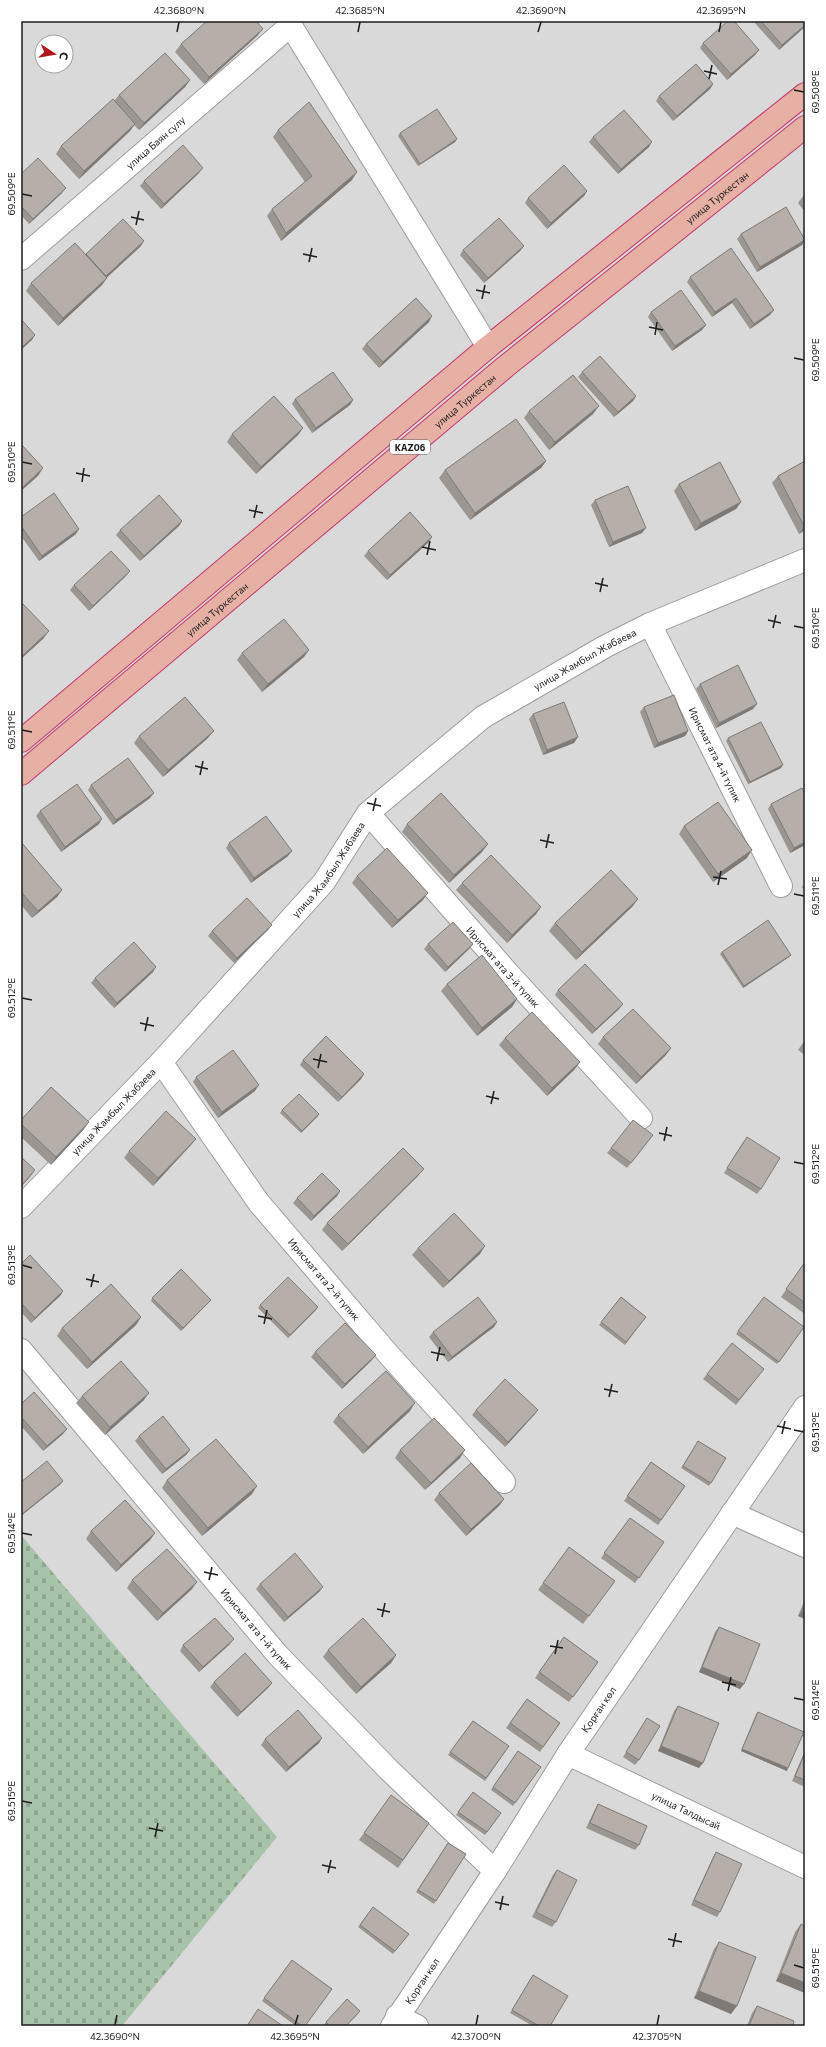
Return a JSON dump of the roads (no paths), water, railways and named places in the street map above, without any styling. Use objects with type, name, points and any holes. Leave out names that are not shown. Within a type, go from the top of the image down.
[{"type":"highway","name":"KАZ06","points":[[21,741],[488,347],[805,94]]},
{"type":"highway","name":"улица Туркестан","points":[[21,774],[504,366],[805,126]]},
{"type":"street","name":"улица Баян сулу","points":[[21,260],[290,23]]},
{"type":"street","points":[[290,23],[488,347]]},
{"type":"street","name":"улица Жамбыл Жабаева","points":[[21,1207],[160,1062],[324,882],[368,812],[483,717],[606,646],[650,624],[805,560]]},
{"type":"street","name":"Ирисмат ата 4-й тупик","points":[[650,624],[781,886]]},
{"type":"street","name":"Ирисмат ата 3-й тупик","points":[[368,812],[508,973],[641,1118]]},
{"type":"street","name":"Ирисмат ата 2-й тупик","points":[[160,1062],[260,1203],[389,1354],[504,1482]]},
{"type":"street","name":"Ирисмат ата 1-й тупик","points":[[21,1350],[277,1654],[389,1770],[495,1872]]},
{"type":"street","name":"Қорған көл","points":[[394,2021],[495,1872],[568,1754],[805,1407]]},
{"type":"street","points":[[732,1513],[805,1546]]},
{"type":"street","name":"улица Талдысай","points":[[568,1754],[805,1867]]},
{"type":"street","points":[[394,2021],[417,2026]]}]
